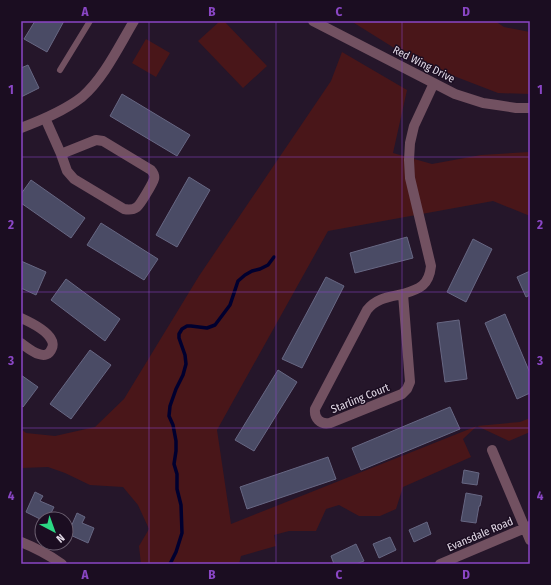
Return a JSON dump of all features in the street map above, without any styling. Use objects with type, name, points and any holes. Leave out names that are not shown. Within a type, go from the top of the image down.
[{"type":"street","name":"Red Wing Drive","points":[[313,21],[455,94],[483,103],[516,108],[530,108]]},
{"type":"street","points":[[21,128],[71,105],[82,97],[95,84],[103,73],[131,22]]},
{"type":"street","name":"Starling Court","points":[[403,294],[410,382],[407,389],[402,394],[330,423],[326,424],[316,419],[314,414],[315,409],[367,310],[378,300],[414,291],[420,288],[426,282],[430,274],[431,266],[410,178],[409,160],[410,142],[414,126],[434,83]]},
{"type":"street","points":[[45,118],[61,154],[67,172],[74,179],[124,209],[131,210],[137,207],[154,179],[151,170],[103,141],[92,141],[61,154]]},
{"type":"street","points":[[21,318],[46,333],[53,342],[49,353],[44,355],[38,355],[21,343]]},
{"type":"street","points":[[492,450],[528,527],[530,540]]},
{"type":"street","name":"Evansdale Road","points":[[440,564],[528,527]]},
{"type":"street","points":[[21,542],[34,547],[62,564]]},
{"type":"lane","points":[[60,70],[90,21]]},
{"type":"shaded area","points":[[220,21],[224,21],[267,66],[243,88],[198,41]]},
{"type":"shaded area","points":[[351,21],[495,21],[504,27],[530,32],[530,94],[498,93],[415,61]]},
{"type":"shaded area","points":[[146,39],[170,53],[156,77],[132,63]]},
{"type":"shaded area","points":[[342,52],[407,90],[393,153],[432,164],[481,155],[530,152],[530,216],[493,201],[328,231],[217,430],[231,524],[477,426],[463,439],[471,457],[403,487],[396,509],[380,516],[359,516],[339,505],[326,509],[316,531],[289,531],[274,535],[276,546],[241,556],[239,564],[141,564],[139,546],[149,529],[138,505],[123,487],[90,485],[48,467],[21,468],[21,429],[26,433],[55,436],[95,427],[124,399],[199,276],[331,81]]},
{"type":"shaded area","points":[[530,418],[530,432],[509,441],[477,426],[520,422]]},
{"type":"building","points":[[35,21],[64,21],[47,52],[24,39]]},
{"type":"building","points":[[28,65],[39,88],[21,97],[21,68]]},
{"type":"building","points":[[122,94],[190,135],[177,156],[110,116]]},
{"type":"building","points":[[189,177],[210,190],[177,247],[156,235]]},
{"type":"building","points":[[31,180],[85,218],[71,238],[21,203],[21,194]]},
{"type":"building","points":[[101,223],[158,259],[144,280],[87,245]]},
{"type":"building","points":[[407,237],[413,258],[355,273],[350,253]]},
{"type":"building","points":[[473,239],[492,249],[466,302],[447,292]]},
{"type":"building","points":[[21,261],[46,272],[36,295],[21,288]]},
{"type":"building","points":[[530,271],[530,295],[526,297],[517,277]]},
{"type":"building","points":[[326,277],[344,286],[302,368],[282,359]]},
{"type":"building","points":[[66,279],[120,319],[105,341],[51,300]]},
{"type":"building","points":[[505,314],[530,373],[530,393],[517,399],[485,323]]},
{"type":"building","points":[[459,320],[467,379],[445,382],[437,323]]},
{"type":"building","points":[[90,350],[111,365],[71,419],[50,404]]},
{"type":"building","points":[[278,370],[297,382],[254,451],[235,440]]},
{"type":"building","points":[[21,375],[38,387],[23,407],[21,406]]},
{"type":"building","points":[[450,407],[460,429],[361,470],[352,448]]},
{"type":"building","points":[[328,457],[336,479],[247,509],[240,487]]},
{"type":"building","points":[[464,470],[479,473],[477,485],[462,483]]},
{"type":"building","points":[[35,492],[43,496],[40,501],[54,507],[52,511],[34,511],[34,516],[26,512]]},
{"type":"building","points":[[466,493],[482,496],[476,523],[461,521]]},
{"type":"building","points":[[77,513],[85,517],[82,523],[94,528],[88,543],[74,537],[74,520]]},
{"type":"building","points":[[427,522],[431,534],[414,542],[409,530]]},
{"type":"building","points":[[390,537],[396,550],[379,558],[373,544]]},
{"type":"building","points":[[356,544],[364,561],[356,564],[334,564],[331,556]]},
{"type":"waterway","points":[[170,564],[176,552],[182,533],[181,505],[177,489],[177,474],[174,464],[176,441],[173,425],[169,416],[170,406],[186,364],[179,334],[182,329],[187,326],[207,328],[215,325],[230,305],[238,281],[252,271],[268,265],[274,257]]}]
